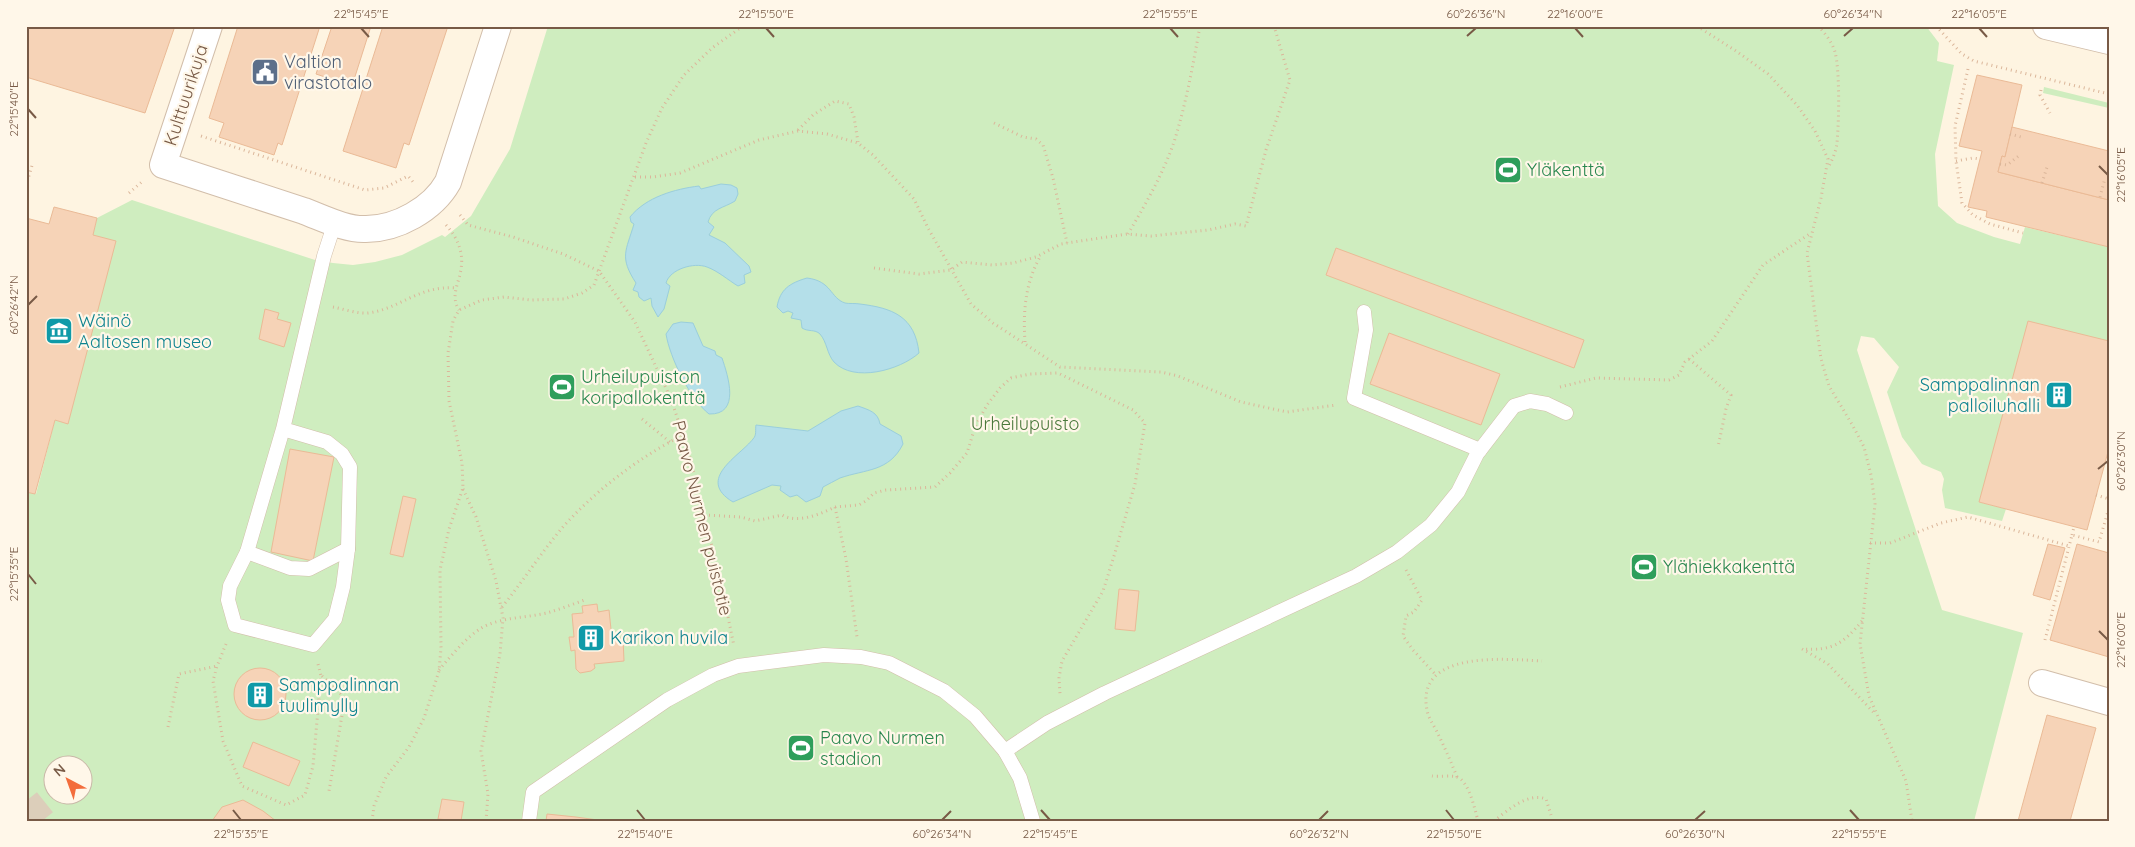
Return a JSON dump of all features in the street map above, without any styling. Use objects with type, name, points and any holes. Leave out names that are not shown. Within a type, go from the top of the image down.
[{"type":"street","name":"Kulttuurikuja","points":[[209,26],[163,164],[335,222]]},
{"type":"street","points":[[335,222],[364,229],[381,228],[401,221],[430,204],[442,192],[448,182],[498,26]]},
{"type":"street","points":[[2046,26],[2109,41]]},
{"type":"street","points":[[2042,683],[2109,702]]},
{"type":"lane","points":[[283,429],[327,442],[342,454],[350,467],[348,549],[343,587],[335,619],[313,645],[235,625],[228,600],[230,586],[247,552],[283,429],[313,302],[335,222]]},
{"type":"lane","points":[[1364,312],[1366,330],[1354,398],[1480,450]]},
{"type":"lane","points":[[1005,750],[1062,715],[1160,666],[1356,576],[1397,552],[1431,525],[1458,492],[1480,450],[1514,406],[1530,401],[1547,404],[1566,413]]},
{"type":"lane","points":[[247,552],[290,568],[309,569],[348,549]]},
{"type":"lane","points":[[530,821],[533,792],[667,700],[713,675],[738,666],[824,654],[861,657],[889,663],[944,691],[975,716],[1005,750],[1020,778],[1033,821]]},
{"type":"path","points":[[372,821],[374,806],[386,777],[409,747],[424,718],[439,671],[441,648],[440,570],[448,529],[462,488],[462,463],[449,402],[448,353],[453,321],[459,310],[482,300],[504,298],[531,300],[564,299],[582,293],[594,285],[635,178],[646,143],[662,108],[684,75],[712,48],[743,26]]},
{"type":"path","points":[[1128,234],[1157,182],[1173,143],[1191,77],[1200,26]]},
{"type":"path","points":[[874,268],[919,274],[951,270],[962,262],[992,265],[1014,263],[1042,254],[1061,244],[1128,234],[1151,236],[1208,230],[1235,224],[1246,226],[1266,150],[1290,80],[1274,26]]},
{"type":"path","points":[[1697,26],[1768,74],[1798,104],[1815,131],[1828,160],[1821,198],[1807,253],[1821,359],[1829,386],[1864,447],[1871,475],[1875,504],[1860,644],[1869,696],[1906,781],[1912,821]]},
{"type":"path","points":[[1818,26],[1826,34],[1835,52],[1838,97],[1837,143],[1834,155],[1825,173]]},
{"type":"path","points":[[1936,26],[1962,54],[1974,62],[2109,94]]},
{"type":"path","points":[[1968,68],[1955,126],[1956,161],[1962,203],[1973,215],[1990,224],[2023,233]]},
{"type":"path","points":[[2041,90],[2040,94],[2050,113]]},
{"type":"path","points":[[798,130],[813,115],[835,101],[849,104],[854,117],[858,143]]},
{"type":"path","points":[[994,123],[1023,138],[1036,139],[1043,145],[1053,178],[1067,243]]},
{"type":"path","points":[[199,127],[201,136],[365,190],[384,188],[408,176]]},
{"type":"path","points":[[635,178],[680,173],[759,140],[798,130],[828,134],[858,143],[879,161],[914,199],[971,304],[993,323],[1060,368],[1161,372],[1178,376],[1241,402],[1287,412],[1333,406],[1354,398]]},
{"type":"path","points":[[2010,134],[2021,136]]},
{"type":"path","points":[[2000,164],[2007,165],[2020,155]]},
{"type":"path","points":[[1956,161],[1973,158],[1980,159]]},
{"type":"path","points":[[26,186],[33,162]]},
{"type":"path","points":[[2042,183],[2048,164]]},
{"type":"path","points":[[2100,197],[2105,178]]},
{"type":"path","name":"Paavo Nurmen puistotie","points":[[460,215],[468,225],[513,237],[563,254],[599,271],[635,322],[671,399],[683,435],[704,515],[738,666]]},
{"type":"path","points":[[446,225],[456,236],[461,257],[462,267],[454,298],[459,310]]},
{"type":"path","points":[[1530,401],[1567,384],[1596,378],[1669,380],[1678,375],[1689,359],[1712,341],[1763,265],[1811,232]]},
{"type":"path","points":[[1025,343],[1024,304],[1030,278],[1042,254]]},
{"type":"path","points":[[313,302],[367,313],[385,308],[427,290],[442,286],[456,288]]},
{"type":"path","points":[[1689,359],[1731,395],[1718,447]]},
{"type":"path","points":[[1058,373],[1060,368]]},
{"type":"path","points":[[704,515],[741,517],[755,521],[782,515],[788,519],[802,518],[822,513],[835,507],[859,504],[866,501],[874,493],[886,490],[935,487],[967,453],[975,427],[1000,388],[1011,378],[1030,374],[1058,373],[1133,410],[1144,423],[1135,484],[1103,591],[1062,661],[1059,678],[1062,715]]},
{"type":"path","points":[[642,419],[670,442]]},
{"type":"path","points":[[501,607],[562,528],[592,498],[635,464],[683,435]]},
{"type":"path","points":[[462,488],[479,526],[496,581],[503,618],[500,654],[481,750],[488,794],[486,821]]},
{"type":"path","points":[[2096,495],[2109,498]]},
{"type":"path","points":[[835,507],[846,559],[852,612],[861,657]]},
{"type":"path","points":[[2072,535],[2099,542],[2109,509]]},
{"type":"path","points":[[1870,543],[1890,542],[1941,523],[1968,517],[2069,546]]},
{"type":"path","points":[[2045,640],[2074,527]]},
{"type":"path","points":[[1397,552],[1422,600],[1414,612],[1406,616],[1403,636],[1435,674]]},
{"type":"path","points":[[439,671],[467,640],[482,628],[503,618],[520,618],[548,612],[587,599]]},
{"type":"path","points":[[1862,620],[1852,634],[1828,649],[1802,649],[1811,652],[1828,664],[1878,717]]},
{"type":"path","points":[[235,625],[217,666],[213,681],[224,741],[242,786],[286,805],[305,795],[313,766],[321,676],[313,645]]},
{"type":"path","points":[[1478,821],[1470,793],[1464,782],[1457,776],[1427,710],[1426,689],[1435,674],[1447,666],[1476,661],[1542,661]]},
{"type":"path","points":[[168,727],[179,674],[217,666]]},
{"type":"path","points":[[321,676],[345,698],[329,791]]},
{"type":"path","points":[[1432,776],[1457,776]]},
{"type":"path","points":[[1494,821],[1506,811],[1529,798],[1539,796],[1546,799],[1551,815]]},
{"type":"green space","name":"Urheilupuisto","points":[[548,26],[1926,26],[1939,43],[1937,61],[1954,65],[1935,154],[1938,206],[1957,223],[1994,237],[2020,244],[2025,227],[2109,247],[2109,341],[1979,502],[2006,509],[2002,521],[1945,508],[1942,490],[1944,479],[1941,472],[1922,464],[1902,437],[1887,392],[1899,367],[1874,338],[1861,336],[1857,350],[1942,610],[2023,633],[1974,821],[26,821],[26,492],[36,494],[55,420],[66,423],[97,218],[132,200],[315,260],[353,265],[402,255],[442,235],[445,237],[471,216],[510,149]]},
{"type":"green space","points":[[2044,87],[2109,103],[2109,108],[2043,93]]},
{"type":"water","points":[[721,184],[737,188],[738,194],[735,201],[712,214],[708,222],[714,227],[709,235],[725,243],[749,266],[751,272],[744,275],[745,283],[738,286],[707,267],[696,265],[677,270],[668,278],[666,283],[670,286],[664,309],[658,317],[652,306],[651,298],[644,301],[639,297],[638,292],[633,290],[636,283],[627,267],[626,260],[627,248],[634,224],[631,222],[630,217],[644,204],[661,195],[690,187],[699,186],[701,189]]},
{"type":"water","points":[[807,278],[821,282],[840,301],[882,308],[900,316],[913,330],[919,353],[901,365],[877,372],[853,372],[834,362],[820,334],[802,328],[801,320],[791,318],[793,313],[788,311],[783,313],[777,307],[783,291],[796,282]]},
{"type":"water","points":[[681,322],[693,323],[703,346],[715,351],[716,355],[722,358],[730,393],[729,401],[719,413],[709,414],[702,407],[688,388],[676,366],[666,334],[673,324]]},
{"type":"water","points":[[858,406],[872,412],[880,424],[901,436],[903,444],[891,460],[884,465],[840,478],[823,487],[820,496],[806,502],[797,495],[790,497],[780,490],[781,486],[772,485],[733,502],[722,493],[718,485],[719,476],[731,460],[754,437],[756,425],[808,431],[841,411]]},
{"type":"building","points":[[26,26],[175,26],[145,113],[26,77]]},
{"type":"building","name":"Valtion virastotalo","points":[[238,26],[320,26],[282,145],[278,143],[274,155],[219,137],[224,123],[209,118]]},
{"type":"building","name":"Valtion virastotalo","points":[[332,26],[371,26],[352,86],[316,74]]},
{"type":"building","name":"Valtion virastotalo","points":[[383,26],[448,26],[409,145],[404,143],[396,168],[343,151]]},
{"type":"building","points":[[1977,75],[2022,85],[2005,157],[2002,156],[1998,172],[2109,200],[2109,247],[1986,217],[1987,211],[1968,207],[1982,151],[1959,146]]},
{"type":"building","points":[[2012,127],[2109,151],[2109,200],[1998,172],[2002,156],[2005,157]]},
{"type":"building","name":"Wäinö Aaltosen museo","points":[[54,207],[97,218],[93,235],[116,241],[68,424],[55,420],[35,494],[26,492],[26,218],[49,224]]},
{"type":"building","points":[[1336,248],[1584,340],[1574,368],[1326,275]]},
{"type":"building","points":[[265,309],[279,313],[277,319],[291,323],[284,347],[259,339]]},
{"type":"building","name":"Samppalinnan palloiluhalli","points":[[2028,321],[2109,341],[2109,448],[2087,530],[1979,502]]},
{"type":"building","points":[[1389,333],[1500,374],[1481,425],[1370,384]]},
{"type":"building","points":[[290,449],[334,457],[313,561],[271,552]]},
{"type":"building","points":[[403,496],[416,499],[403,557],[390,554]]},
{"type":"building","points":[[2048,544],[2065,548],[2050,600],[2033,595]]},
{"type":"building","points":[[2077,544],[2109,553],[2109,657],[2050,640]]},
{"type":"building","points":[[1119,589],[1139,591],[1135,631],[1115,629]]},
{"type":"building","name":"Karikon huvila","points":[[597,604],[598,612],[609,610],[612,639],[623,638],[624,661],[594,664],[595,668],[591,671],[580,673],[576,669],[575,650],[571,651],[569,637],[574,637],[572,614],[583,613],[582,606]]},
{"type":"building","name":"Samppalinnan tuulimylly","points":[[260,668],[274,672],[282,680],[286,694],[282,708],[274,716],[260,720],[246,716],[238,708],[234,694],[238,680],[246,672]]},
{"type":"building","points":[[2047,715],[2096,728],[2070,821],[2018,821]]},
{"type":"building","points":[[253,742],[300,761],[289,786],[243,767]]},
{"type":"building","points":[[442,799],[464,802],[461,821],[438,819]]},
{"type":"building","points":[[243,800],[276,821],[212,821],[222,807]]},
{"type":"building","points":[[547,814],[576,817],[605,821],[546,821]]},
{"type":"tunnel","points":[[26,801],[42,821]]},
{"type":"place","name":"Valtion virastotalo","points":[[265,72]]},
{"type":"place","name":"Yläkenttä","points":[[1508,170]]},
{"type":"place","name":"Wäinö Aaltosen museo","points":[[59,331]]},
{"type":"place","name":"Urheilupuiston koripallokenttä","points":[[562,387]]},
{"type":"place","name":"Samppalinnan palloiluhalli","points":[[2059,395]]},
{"type":"place","name":"Ylähiekkakenttä","points":[[1644,567]]},
{"type":"place","name":"Karikon huvila","points":[[591,638]]},
{"type":"place","name":"Samppalinnan tuulimylly","points":[[260,695]]},
{"type":"place","name":"Paavo Nurmen stadion","points":[[801,748]]}]
